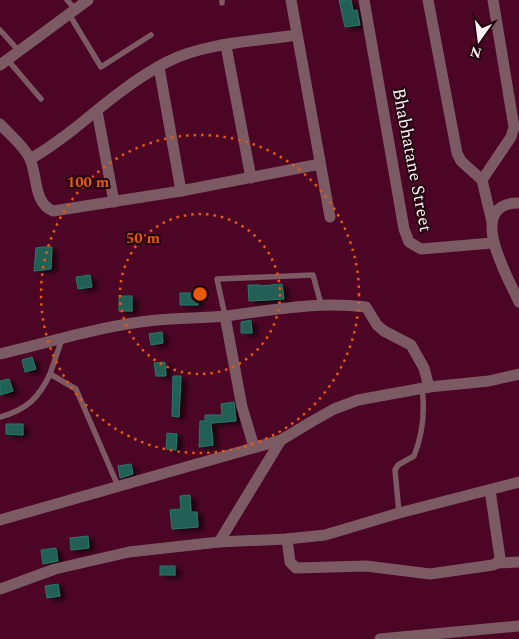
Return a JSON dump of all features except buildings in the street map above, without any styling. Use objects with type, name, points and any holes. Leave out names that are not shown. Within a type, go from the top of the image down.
[{"type":"street","points":[[3,62],[88,0]]},
{"type":"street","points":[[291,0],[330,217]]},
{"type":"street","name":"Bhabhatane Street","points":[[364,0],[402,220],[409,242],[421,249],[492,243]]},
{"type":"street","points":[[428,0],[457,153],[461,161],[482,180],[492,222],[492,243],[519,302]]},
{"type":"street","points":[[482,180],[512,137],[514,127],[493,0]]},
{"type":"street","points":[[30,158],[47,150],[97,111],[159,67],[186,54],[297,35]]},
{"type":"street","points":[[226,46],[251,178]]},
{"type":"street","points":[[159,67],[181,191]]},
{"type":"street","points":[[97,111],[114,202]]},
{"type":"street","points":[[0,124],[30,158],[40,198],[48,209],[60,211],[181,191],[320,164]]},
{"type":"street","points":[[492,222],[497,209],[505,203],[519,203]]},
{"type":"street","points":[[0,354],[156,320],[225,316],[321,304],[366,308],[377,325],[384,331],[411,345],[424,368],[425,388]]},
{"type":"street","points":[[225,316],[242,407],[254,447]]},
{"type":"street","points":[[0,520],[118,488],[281,440],[334,410],[358,400],[425,388],[458,386],[519,374]]},
{"type":"street","points":[[219,542],[281,440]]},
{"type":"street","points":[[0,589],[55,569],[106,556],[219,542],[325,535],[399,513],[519,482]]},
{"type":"street","points":[[490,490],[500,558],[498,563]]},
{"type":"street","points":[[287,539],[290,562],[296,568],[366,566],[430,574],[498,563],[519,562]]},
{"type":"street","points":[[380,639],[453,635],[519,626]]},
{"type":"lane","points":[[67,0],[101,67],[151,35]]},
{"type":"lane","points":[[0,30],[18,50]]},
{"type":"lane","points":[[3,62],[41,99]]},
{"type":"lane","points":[[225,316],[217,279],[313,275],[321,304]]},
{"type":"lane","points":[[0,417],[17,413],[42,392],[62,339]]},
{"type":"lane","points":[[50,374],[76,389],[118,488]]},
{"type":"lane","points":[[399,513],[395,470],[398,465],[414,456],[418,448],[425,388]]}]
